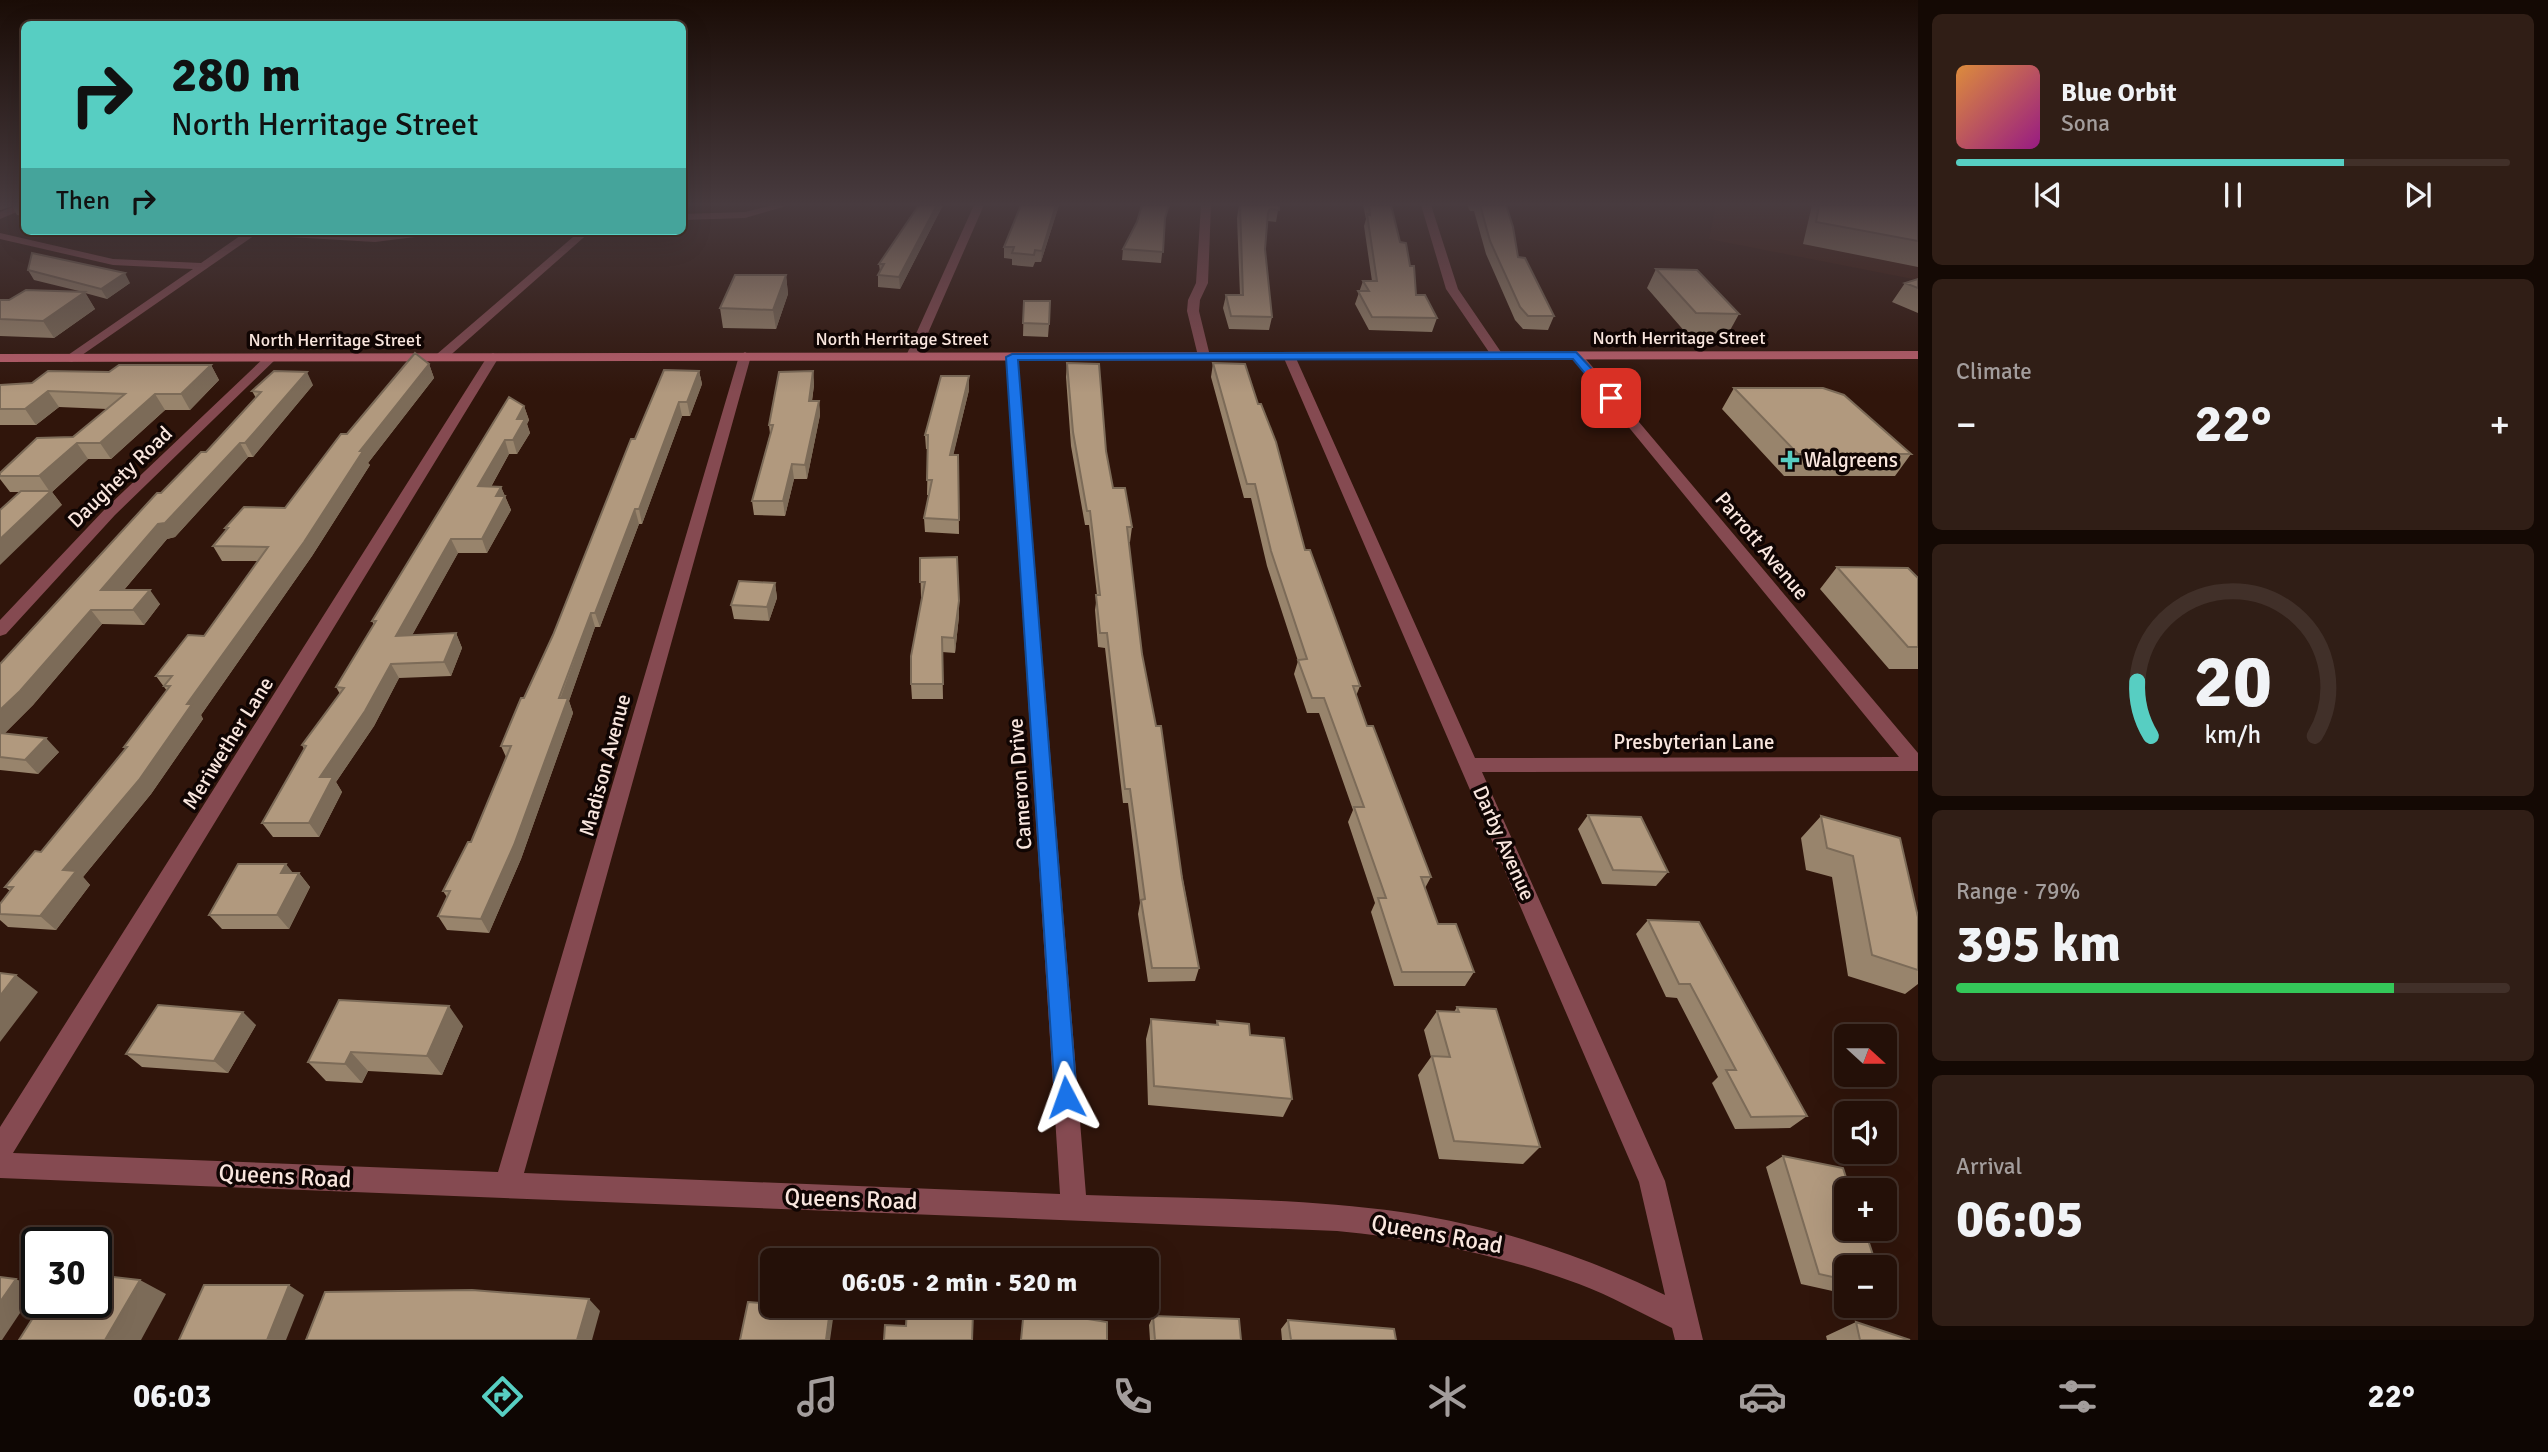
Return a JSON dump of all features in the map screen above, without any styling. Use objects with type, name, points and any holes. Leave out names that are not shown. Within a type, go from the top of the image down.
[{"type":"street","points":[[72,358],[199,268]]},
{"type":"street","points":[[441,358],[541,268]]},
{"type":"street","points":[[912,356],[951,268]]},
{"type":"street","points":[[1203,268],[1202,283],[1194,300],[1193,312],[1204,356]]},
{"type":"street","points":[[1445,268],[1452,289],[1496,355]]},
{"type":"street","name":"Parrott Avenue","points":[[1576,355],[1917,764]]},
{"type":"street","name":"North Herritage Street","points":[[0,358],[1918,355]]},
{"type":"street","name":"Daughety Road","points":[[0,630],[110,512],[205,424],[272,356]]},
{"type":"street","name":"Madison Avenue","points":[[508,1185],[745,356]]},
{"type":"street","name":"Darby Avenue","points":[[1289,356],[1653,1181],[1687,1330]]},
{"type":"street","name":"Cameron Drive","points":[[1012,357],[1074,1208]]},
{"type":"street","name":"Meriwether Lane","points":[[0,1150],[493,358]]},
{"type":"street","name":"Presbyterian Lane","points":[[1470,765],[1917,764]]},
{"type":"street","name":"Queens Road","points":[[0,1165],[1408,1224],[1516,1249],[1581,1271],[1687,1330]]},
{"type":"shaded area","points":[[1854,268],[1918,268],[1918,280]]},
{"type":"building","points":[[29,268],[100,268],[125,273],[101,289],[28,270]]},
{"type":"building","points":[[882,268],[904,268],[899,277],[878,275]]},
{"type":"building","points":[[1242,268],[1267,268],[1272,317],[1231,316],[1226,295],[1243,295]]},
{"type":"building","points":[[1375,268],[1414,268],[1416,295],[1425,295],[1437,318],[1372,317],[1358,291],[1369,291],[1363,281],[1377,281]]},
{"type":"building","points":[[1502,268],[1530,268],[1554,316],[1528,316],[1520,307]]},
{"type":"building","points":[[1656,269],[1697,270],[1739,314],[1696,313]]},
{"type":"building","points":[[735,275],[786,275],[773,310],[720,308]]},
{"type":"building","points":[[1918,279],[1918,288],[1905,283]]},
{"type":"building","points":[[26,290],[85,292],[43,321],[0,319],[0,300],[9,300]]},
{"type":"building","points":[[1024,301],[1050,301],[1049,324],[1023,323]]},
{"type":"building","points":[[415,353],[429,364],[360,451],[363,451],[304,542],[187,704],[192,704],[139,780],[63,870],[76,871],[40,916],[0,914],[0,904],[13,887],[5,887],[35,851],[41,852],[127,747],[124,747],[170,686],[164,686],[172,676],[156,676],[188,635],[204,636],[268,547],[213,546],[228,528],[225,528],[244,507],[285,508],[341,434],[347,434]]},
{"type":"building","points":[[1067,363],[1099,364],[1106,451],[1113,488],[1125,488],[1132,527],[1127,527],[1142,654],[1156,726],[1161,726],[1182,878],[1199,968],[1152,968],[1141,900],[1145,899],[1130,789],[1125,789],[1107,633],[1100,633],[1096,595],[1100,595],[1090,511],[1087,511],[1073,432]]},
{"type":"building","points":[[1213,363],[1245,364],[1258,404],[1261,404],[1276,442],[1305,550],[1310,550],[1360,686],[1353,686],[1367,726],[1373,726],[1431,877],[1421,877],[1438,924],[1456,924],[1474,972],[1402,972],[1378,898],[1386,898],[1354,807],[1364,807],[1324,698],[1312,698],[1298,660],[1307,659],[1271,551],[1255,484],[1247,484]]},
{"type":"building","points":[[119,365],[211,365],[181,394],[155,394],[100,443],[77,443],[39,476],[0,476],[37,438],[73,437],[125,394],[48,391],[25,409],[0,409],[0,385],[32,383],[48,371],[109,372]]},
{"type":"building","points":[[664,370],[699,371],[687,402],[679,402],[639,509],[635,509],[595,613],[591,613],[559,698],[568,698],[514,845],[481,919],[438,916],[450,891],[443,891],[468,842],[471,842],[511,746],[501,746],[521,698],[524,698],[553,635],[631,439],[635,439]]},
{"type":"building","points":[[274,371],[307,372],[245,443],[240,443],[165,523],[158,524],[101,590],[150,590],[133,610],[91,610],[0,710],[0,664],[157,493],[161,493],[201,452],[206,452],[261,392],[252,391]]},
{"type":"building","points":[[813,371],[809,401],[819,401],[805,465],[792,464],[783,501],[752,501],[773,425],[769,425],[779,372]]},
{"type":"building","points":[[941,376],[969,376],[950,455],[958,455],[959,520],[924,518],[932,480],[927,480],[928,435],[925,435]]},
{"type":"building","points":[[1734,388],[1823,388],[1844,395],[1911,454],[1798,454]]},
{"type":"building","points":[[509,397],[524,406],[517,419],[525,419],[513,440],[505,440],[478,486],[501,487],[496,496],[505,496],[482,539],[451,539],[396,636],[456,633],[444,662],[391,664],[365,711],[320,777],[333,777],[309,823],[262,823],[306,746],[302,745],[344,688],[336,687],[376,621],[372,621]]},
{"type":"building","points":[[21,491],[51,491],[0,539],[0,510]]},
{"type":"building","points":[[957,557],[959,601],[954,638],[942,637],[943,684],[911,684],[911,656],[925,582],[920,582],[920,558]]},
{"type":"building","points":[[1837,567],[1908,568],[1918,578],[1918,647],[1908,647]]},
{"type":"building","points":[[739,581],[775,583],[767,607],[731,605]]},
{"type":"building","points":[[0,733],[46,738],[25,760],[0,757]]},
{"type":"building","points":[[1588,815],[1641,817],[1668,872],[1613,870]]},
{"type":"building","points":[[1821,816],[1900,838],[1918,917],[1918,970],[1872,955],[1853,856],[1827,848]]},
{"type":"building","points":[[238,864],[286,864],[281,873],[299,873],[277,915],[209,915]]},
{"type":"building","points":[[1648,920],[1699,922],[1807,1116],[1751,1117],[1726,1070],[1736,1070],[1690,984],[1679,984]]},
{"type":"building","points":[[0,973],[16,975],[0,996]]},
{"type":"building","points":[[339,1000],[449,1006],[427,1056],[351,1052],[345,1064],[308,1062]]},
{"type":"building","points":[[158,1005],[243,1012],[214,1061],[126,1054]]},
{"type":"building","points":[[1457,1007],[1496,1009],[1540,1147],[1454,1141],[1432,1056],[1450,1057],[1437,1011],[1459,1012]]},
{"type":"building","points":[[1151,1019],[1218,1025],[1217,1021],[1249,1024],[1250,1035],[1284,1038],[1292,1099],[1154,1086]]},
{"type":"building","points":[[1783,1156],[1843,1168],[1846,1178],[1834,1178],[1834,1241],[1868,1241],[1873,1255],[1834,1255],[1834,1277],[1819,1274]]},
{"type":"building","points":[[0,1277],[16,1279],[0,1302]]},
{"type":"building","points":[[112,1277],[140,1280],[105,1340],[19,1340],[33,1318],[112,1318]]},
{"type":"building","points":[[204,1285],[289,1285],[267,1340],[179,1340]]},
{"type":"building","points":[[472,1290],[589,1299],[577,1340],[306,1340],[325,1292]]},
{"type":"building","points":[[748,1302],[760,1303],[760,1318],[829,1318],[826,1340],[740,1340]]},
{"type":"building","points":[[1159,1316],[1239,1319],[1241,1340],[1155,1340],[1153,1318]]},
{"type":"building","points":[[906,1318],[973,1318],[972,1340],[884,1340],[885,1325],[906,1326]]},
{"type":"building","points":[[1023,1318],[1081,1318],[1107,1322],[1107,1340],[1021,1340]]},
{"type":"building","points":[[1288,1320],[1394,1329],[1396,1340],[1291,1340]]},
{"type":"building","points":[[1856,1322],[1910,1340],[1860,1340]]},
{"type":"place","name":"Walgreens","points":[[1790,460]]},
{"type":"route","points":[[1066,1097],[1012,357],[1576,355],[1611,398]]}]
